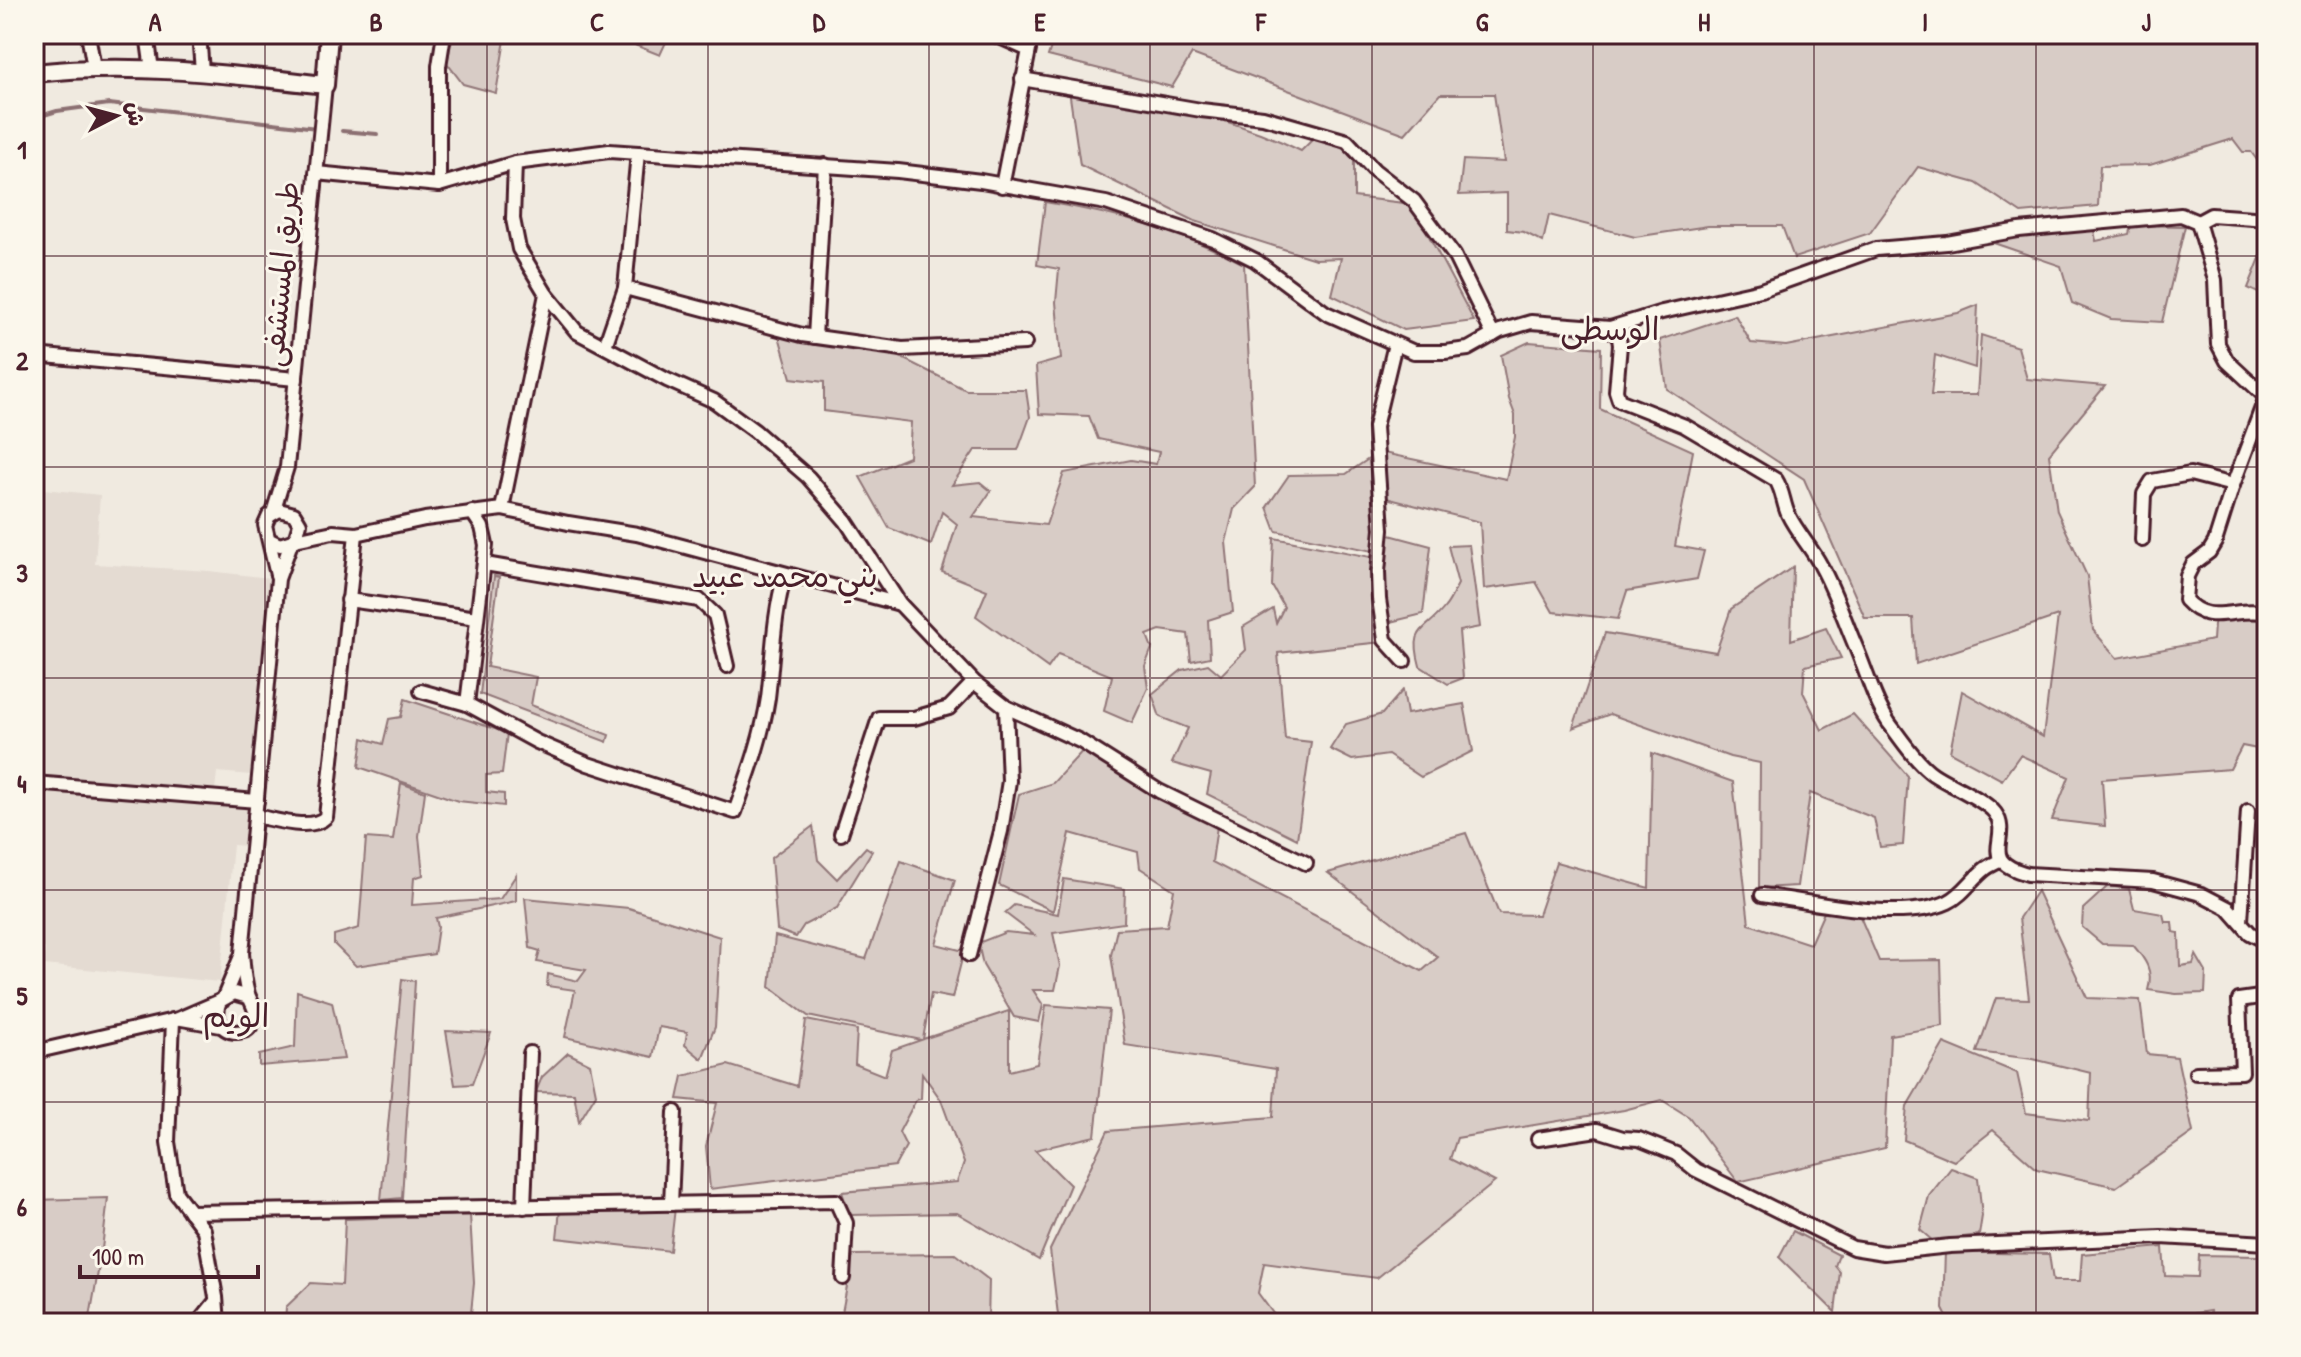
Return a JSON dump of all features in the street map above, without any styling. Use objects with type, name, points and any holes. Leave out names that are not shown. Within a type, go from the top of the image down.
[{"type":"main road","points":[[34,73],[94,68],[202,71],[325,85],[329,34]]},
{"type":"street","points":[[88,34],[94,68]]},
{"type":"street","points":[[147,34],[152,70]]},
{"type":"street","points":[[199,34],[202,71]]},
{"type":"street","points":[[439,185],[439,66],[444,34]]},
{"type":"street","points":[[993,34],[1029,50],[1002,186]]},
{"type":"street","points":[[1022,79],[1201,110],[1263,117],[1347,141],[1374,170],[1414,201],[1454,255],[1493,335]]},
{"type":"street","name":"طريق المستشفى","points":[[273,513],[287,467],[325,85]]},
{"type":"street","points":[[316,173],[439,185],[515,163],[609,151],[898,171],[1002,186],[1106,203],[1213,239],[1255,260],[1326,313],[1414,352],[1468,349],[1493,335],[1531,322],[1610,328],[1662,312],[1761,290],[1876,249],[1947,243],[2019,230],[2181,215],[2198,222]]},
{"type":"street","points":[[605,346],[625,288],[638,153]]},
{"type":"street","points":[[515,163],[513,219],[519,249],[546,294],[577,332],[714,401],[755,431],[808,477],[846,521],[900,604],[974,682],[1006,707],[1080,741],[1159,791],[1306,863]]},
{"type":"street","points":[[815,337],[825,165]]},
{"type":"street","points":[[2198,222],[2211,215],[2267,219]]},
{"type":"street","points":[[2198,222],[2215,280],[2218,344],[2227,361],[2267,397],[2215,542],[2209,552],[2193,564],[2187,576],[2185,600],[2193,609],[2208,615],[2258,610],[2267,613]]},
{"type":"street","points":[[625,288],[815,337],[902,349],[1025,343]]},
{"type":"street","points":[[502,509],[546,294]]},
{"type":"street","points":[[1610,328],[1619,338],[1620,345],[1616,391],[1619,400],[1685,426],[1776,480],[1786,511],[1821,565],[1888,721],[1930,772],[1984,803],[1995,813],[1998,848],[2001,860],[2008,869],[2028,874],[2153,881],[2201,894],[2228,908],[2250,933],[2267,942]]},
{"type":"street","points":[[1395,344],[1375,427],[1382,529],[1379,599],[1385,640],[1404,661]]},
{"type":"street","points":[[34,355],[296,379]]},
{"type":"street","name":"طريق المستشفى","points":[[287,467],[296,516]]},
{"type":"street","points":[[2142,540],[2144,494],[2152,481],[2190,474],[2233,485]]},
{"type":"street","points":[[278,579],[265,525],[273,513],[284,510],[333,532],[356,534],[502,509],[637,534],[900,604]]},
{"type":"street","points":[[467,704],[486,545],[482,527],[472,512]]},
{"type":"street","points":[[176,1019],[221,1026],[234,1033],[253,1024],[256,1010],[248,997],[242,953],[278,579],[301,530],[296,516]]},
{"type":"street","points":[[270,540],[280,545],[333,532]]},
{"type":"street","points":[[255,816],[306,824],[321,822],[326,817],[356,534]]},
{"type":"street","points":[[485,564],[699,600],[715,615],[727,666]]},
{"type":"street","points":[[421,691],[467,704],[537,742],[588,764],[735,812],[762,733],[776,605],[785,575]]},
{"type":"street","points":[[348,600],[477,618]]},
{"type":"street","points":[[841,834],[879,718],[914,718],[949,708],[974,682]]},
{"type":"street","points":[[969,955],[1001,831],[1009,781],[1006,707]]},
{"type":"street","points":[[34,783],[257,801]]},
{"type":"street","points":[[2241,921],[2248,811]]},
{"type":"street","points":[[1762,895],[1874,910],[1908,911],[1947,902],[1962,892],[1984,869],[2001,860]]},
{"type":"street","points":[[221,1026],[216,1012],[242,953]]},
{"type":"street","points":[[34,1052],[176,1019],[234,993],[248,997]]},
{"type":"street","points":[[2196,1073],[2242,1072],[2239,1000],[2267,996]]},
{"type":"street","points":[[176,1019],[168,1142],[176,1193],[204,1230],[218,1323]]},
{"type":"street","points":[[524,1207],[530,1053]]},
{"type":"street","points":[[671,1204],[675,1112]]},
{"type":"street","points":[[1538,1139],[1597,1130],[1639,1139],[1676,1154],[1696,1170],[1853,1248],[1884,1253],[1950,1246],[2161,1237],[2267,1243]]},
{"type":"street","points":[[190,1212],[836,1201],[846,1223],[843,1278]]},
{"type":"street","points":[[198,1323],[216,1301]]},
{"type":"shaded area","points":[[453,34],[506,34],[496,93],[463,84],[447,63]]},
{"type":"shaded area","points":[[607,34],[655,34],[667,40],[660,55]]},
{"type":"shaded area","points":[[1055,34],[2265,34],[2267,66],[2261,107],[2267,108],[2267,160],[2257,160],[2251,152],[2243,152],[2233,139],[2150,165],[2100,166],[2098,206],[2021,213],[1976,183],[1918,167],[1870,233],[1794,258],[1782,226],[1708,226],[1635,237],[1549,215],[1543,242],[1524,232],[1507,230],[1507,193],[1459,195],[1463,160],[1504,162],[1494,94],[1440,94],[1405,134],[1192,54],[1172,87],[1048,56]]},
{"type":"shaded area","points":[[1069,90],[1187,111],[1245,128],[1301,151],[1316,136],[1354,154],[1354,197],[1412,204],[1474,321],[1404,330],[1332,295],[1341,258],[1315,259],[1195,221],[1080,165]]},
{"type":"shaded area","points":[[1045,202],[1147,225],[1196,242],[1244,264],[1255,487],[1234,509],[1226,542],[1233,612],[1208,620],[1210,657],[1191,661],[1188,634],[1160,630],[1147,635],[1152,648],[1145,666],[1148,688],[1132,723],[1104,711],[1112,676],[1058,654],[1048,668],[976,616],[987,590],[942,572],[957,524],[942,512],[931,545],[889,528],[860,477],[909,457],[911,422],[824,411],[824,382],[791,378],[779,336],[882,348],[966,390],[1026,390],[1030,417],[1018,450],[975,450],[952,485],[980,482],[991,491],[973,517],[1046,525],[1064,473],[1131,460],[1156,464],[1159,452],[1098,439],[1089,416],[1039,414],[1036,366],[1061,359],[1056,302],[1059,269],[1037,265]]},
{"type":"shaded area","points":[[2266,216],[2266,297],[2248,288],[2265,246]]},
{"type":"shaded area","points":[[2131,225],[2185,226],[2162,322],[2111,319],[2072,303],[2061,266],[1979,238],[2094,230],[2096,241],[2129,234]]},
{"type":"shaded area","points":[[1978,305],[1975,368],[1935,355],[1931,395],[1977,395],[1981,335],[2018,347],[2027,379],[2105,386],[2049,454],[2057,511],[2087,576],[2093,630],[2117,658],[2213,640],[2215,611],[2267,613],[2267,751],[2242,746],[2230,769],[2102,779],[2105,826],[2052,820],[2069,777],[2020,755],[2002,780],[1950,752],[1962,691],[2043,737],[2058,616],[1916,664],[1913,618],[1865,618],[1804,479],[1667,389],[1660,340],[1735,315],[1751,343],[1786,346],[1958,313]]},
{"type":"shaded area","points":[[1529,342],[1601,348],[1600,409],[1693,451],[1675,546],[1704,551],[1697,579],[1627,591],[1618,619],[1553,612],[1536,582],[1484,589],[1480,522],[1382,497],[1373,551],[1276,531],[1267,507],[1289,475],[1346,474],[1379,452],[1506,479],[1515,437],[1515,415],[1501,355]]},
{"type":"shaded area","points":[[34,488],[100,495],[95,564],[270,578],[251,775],[217,772],[215,790],[34,775]]},
{"type":"shaded area","points":[[1386,534],[1431,546],[1423,614],[1386,623]]},
{"type":"shaded area","points":[[1274,538],[1371,557],[1382,642],[1278,653],[1285,739],[1311,742],[1297,839],[1207,794],[1211,774],[1172,763],[1188,728],[1160,717],[1152,694],[1182,670],[1208,664],[1221,675],[1246,650],[1243,627],[1273,609],[1276,623],[1284,607],[1272,586]]},
{"type":"shaded area","points":[[1469,545],[1480,627],[1459,631],[1463,678],[1448,684],[1420,666],[1416,644],[1421,631],[1445,607],[1458,584],[1448,546]]},
{"type":"shaded area","points":[[1793,567],[1791,640],[1826,628],[1841,658],[1805,666],[1803,692],[1822,730],[1853,714],[1908,776],[1903,845],[1880,847],[1874,818],[1810,793],[1797,886],[1759,888],[1760,763],[1730,757],[1610,714],[1573,728],[1605,633],[1716,652],[1731,609]]},
{"type":"shaded area","points":[[494,576],[499,577],[487,667],[536,677],[531,705],[609,735],[607,742],[480,694]]},
{"type":"shaded area","points":[[1403,690],[1407,714],[1464,704],[1473,751],[1421,777],[1388,755],[1352,760],[1330,749],[1346,724],[1382,714]]},
{"type":"shaded area","points":[[405,699],[507,733],[502,774],[486,775],[486,792],[504,794],[504,806],[458,801],[359,767],[363,738],[383,744],[389,719],[401,717]]},
{"type":"shaded area","points":[[1086,747],[1218,819],[1212,862],[1422,971],[1438,957],[1328,873],[1466,833],[1499,914],[1538,915],[1556,862],[1649,888],[1652,753],[1733,782],[1749,924],[1810,944],[1829,901],[1853,900],[1879,961],[1941,960],[1943,1026],[1890,1035],[1885,1148],[1738,1182],[1689,1117],[1662,1100],[1624,1110],[1457,1138],[1450,1159],[1495,1182],[1377,1278],[1264,1263],[1258,1293],[1280,1323],[1059,1323],[1050,1250],[1108,1131],[1273,1117],[1276,1069],[1125,1045],[1111,955],[1117,929],[1167,926],[1174,890],[1140,868],[1138,852],[1070,833],[1053,911],[999,885],[1019,794],[1053,783]]},
{"type":"shaded area","points":[[401,783],[425,792],[419,836],[423,875],[414,878],[412,905],[500,899],[516,875],[516,901],[436,918],[438,927],[434,954],[356,966],[334,944],[334,935],[359,928],[366,838],[393,840]]},
{"type":"shaded area","points":[[34,788],[251,807],[247,846],[233,845],[220,982],[44,965],[45,948],[34,947]]},
{"type":"shaded area","points":[[813,826],[818,860],[837,879],[866,847],[872,851],[837,908],[804,925],[796,937],[777,930],[771,858]]},
{"type":"shaded area","points":[[901,861],[955,880],[936,944],[964,951],[952,998],[931,994],[923,1039],[1009,1011],[1009,1071],[1037,1064],[1046,1005],[1109,1010],[1095,1136],[1035,1150],[1070,1185],[1039,1260],[957,1213],[850,1215],[842,1192],[957,1182],[964,1163],[941,1100],[922,1073],[921,1099],[916,1100],[899,1132],[906,1146],[895,1166],[710,1189],[706,1146],[717,1103],[678,1099],[683,1076],[728,1065],[797,1086],[806,1020],[857,1030],[855,1064],[885,1076],[892,1050],[921,1040],[808,1016],[770,987],[775,936],[866,959]]},
{"type":"shaded area","points":[[1064,879],[1125,889],[1124,923],[1053,933],[1060,966],[1055,990],[1033,990],[1043,1005],[1039,1022],[1014,1017],[983,965],[978,943],[1006,932],[1034,935],[1005,913],[1014,905],[1058,914]]},
{"type":"shaded area","points":[[2108,886],[2129,889],[2134,909],[2163,914],[2165,922],[2172,922],[2173,932],[2179,933],[2180,966],[2193,964],[2196,955],[2206,972],[2205,993],[2176,994],[2148,990],[2150,977],[2147,966],[2133,945],[2102,944],[2082,927],[2083,909]]},
{"type":"shaded area","points":[[2037,891],[2087,998],[2140,1000],[2147,1054],[2177,1057],[2193,1132],[2116,1187],[2037,1169],[1993,1130],[1954,1161],[1904,1140],[1907,1106],[1944,1043],[2017,1073],[2026,1113],[2089,1121],[2091,1073],[2033,1059],[1977,1052],[1996,998],[2029,999],[2019,918]]},
{"type":"shaded area","points":[[525,898],[629,908],[720,937],[715,1027],[702,1059],[685,1045],[687,1032],[659,1027],[653,1057],[565,1037],[575,990],[547,986],[548,974],[578,981],[586,970],[537,962],[540,951],[530,948]]},
{"type":"shaded area","points":[[402,979],[415,981],[402,1198],[381,1200]]},
{"type":"shaded area","points":[[297,991],[332,1002],[344,1059],[259,1066],[259,1055],[295,1047]]},
{"type":"shaded area","points":[[446,1031],[491,1033],[472,1084],[455,1085]]},
{"type":"shaded area","points":[[568,1053],[590,1064],[596,1094],[579,1122],[574,1093],[536,1092],[542,1077]]},
{"type":"shaded area","points":[[1951,1168],[1978,1178],[1982,1216],[1979,1235],[1933,1241],[1920,1230],[1929,1196]]},
{"type":"shaded area","points":[[108,1198],[89,1323],[34,1323],[34,1200]]},
{"type":"shaded area","points":[[675,1208],[670,1251],[557,1238],[560,1209]]},
{"type":"shaded area","points":[[470,1215],[474,1283],[470,1323],[285,1323],[286,1307],[311,1283],[342,1285],[345,1219]]},
{"type":"shaded area","points":[[1793,1231],[1839,1255],[1835,1266],[1840,1272],[1835,1312],[1779,1257]]},
{"type":"shaded area","points":[[2163,1247],[2165,1276],[2198,1277],[2199,1255],[2259,1256],[2267,1265],[2267,1323],[2213,1323],[2210,1311],[2173,1317],[2169,1323],[1950,1323],[1943,1309],[1945,1252],[2049,1254],[2053,1281],[2080,1281],[2082,1254]]},
{"type":"shaded area","points":[[955,1254],[989,1280],[988,1323],[840,1323],[853,1255]]},
{"type":"waterway","points":[[34,118],[57,111],[109,104],[317,128]]},
{"type":"waterway","points":[[342,131],[377,134]]},
{"type":"district","name":"الوسطى","points":[[1610,328]]},
{"type":"district","name":"بني محمد عبيد","points":[[785,575]]},
{"type":"district","name":"الويم","points":[[236,1015]]}]
